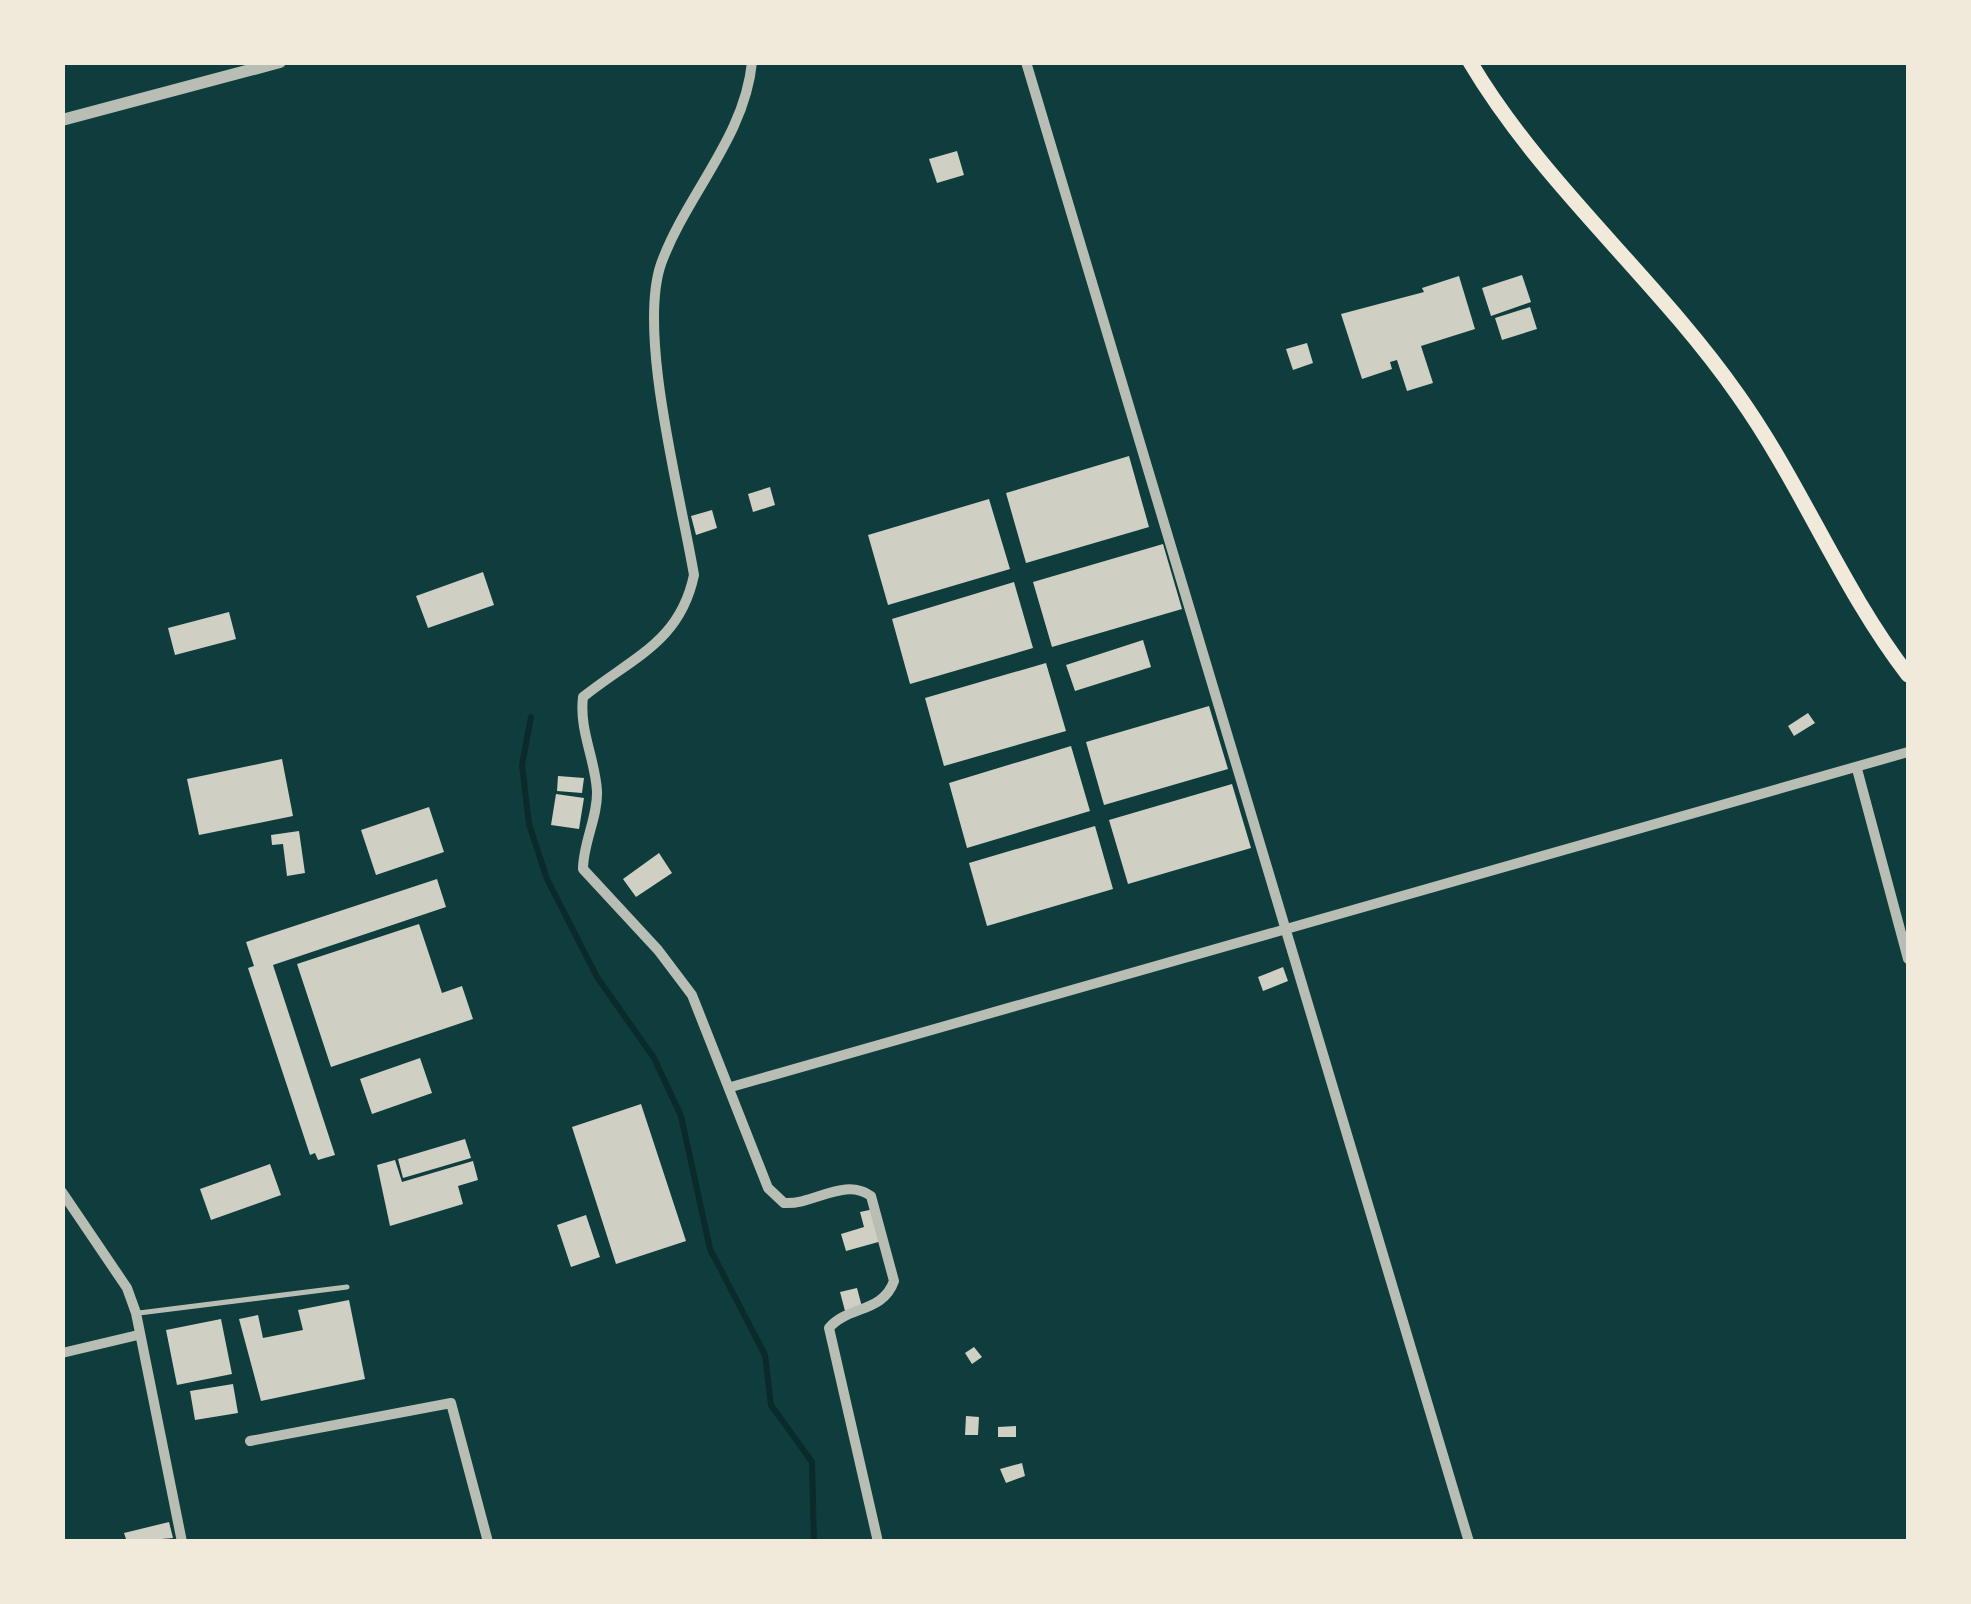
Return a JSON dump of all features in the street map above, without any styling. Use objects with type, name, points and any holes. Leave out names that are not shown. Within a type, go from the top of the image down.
[{"type":"main road","points":[[1470,62],[1556,179],[1736,392],[1798,492],[1840,574],[1908,676]]},
{"type":"street","points":[[62,120],[280,62]]},
{"type":"street","points":[[752,62],[750,91],[687,208],[662,264],[652,304],[655,346],[694,575],[687,608],[670,632],[582,697],[580,720],[597,793],[583,847],[583,869],[658,950],[692,995],[768,1188],[784,1203],[803,1204],[842,1189],[860,1188],[871,1196],[894,1281],[890,1294],[867,1310],[838,1318],[829,1328],[878,1542]]},
{"type":"street","points":[[1026,62],[1469,1542]]},
{"type":"street","points":[[731,1087],[1857,770],[1908,752]]},
{"type":"street","points":[[1857,770],[1908,958]]},
{"type":"street","points":[[62,1192],[126,1288],[136,1314],[182,1542]]},
{"type":"street","points":[[62,1353],[138,1335]]},
{"type":"street","points":[[250,1441],[451,1403],[488,1542]]},
{"type":"lane","points":[[136,1314],[347,1287]]},
{"type":"building","points":[[957,151],[964,175],[937,183],[929,159]]},
{"type":"building","points":[[1522,275],[1531,302],[1491,316],[1482,288]]},
{"type":"building","points":[[1459,276],[1475,329],[1421,346],[1433,383],[1407,391],[1397,360],[1390,362],[1392,369],[1362,379],[1341,314],[1424,292],[1422,288]]},
{"type":"building","points":[[1530,307],[1537,329],[1502,340],[1495,318]]},
{"type":"building","points":[[1307,343],[1313,363],[1293,370],[1286,349]]},
{"type":"building","points":[[1129,456],[1149,527],[1026,563],[1006,493]]},
{"type":"building","points":[[770,487],[775,505],[753,512],[748,494]]},
{"type":"building","points":[[989,499],[1010,569],[888,605],[868,535]]},
{"type":"building","points":[[712,510],[717,528],[696,535],[691,516]]},
{"type":"building","points":[[1163,544],[1182,609],[1052,647],[1033,582]]},
{"type":"building","points":[[483,572],[494,605],[428,628],[416,596]]},
{"type":"building","points":[[1014,582],[1033,648],[910,684],[892,619]]},
{"type":"building","points":[[229,612],[236,639],[175,655],[168,628]]},
{"type":"building","points":[[1143,640],[1151,667],[1075,691],[1066,665]]},
{"type":"building","points":[[1046,663],[1066,731],[944,766],[925,698]]},
{"type":"building","points":[[1209,706],[1228,769],[1104,805],[1086,742]]},
{"type":"building","points":[[1808,713],[1815,723],[1794,736],[1788,726]]},
{"type":"building","points":[[1071,746],[1090,811],[967,848],[949,783]]},
{"type":"building","points":[[282,759],[293,816],[199,835],[187,779]]},
{"type":"building","points":[[558,776],[584,778],[582,793],[557,791]]},
{"type":"building","points":[[1232,784],[1251,848],[1128,884],[1109,820]]},
{"type":"building","points":[[556,794],[584,798],[579,829],[551,825]]},
{"type":"building","points":[[429,807],[444,852],[376,875],[361,830]]},
{"type":"building","points":[[1095,826],[1113,889],[987,926],[969,863]]},
{"type":"building","points":[[299,831],[305,873],[287,876],[283,844],[272,845],[271,835]]},
{"type":"building","points":[[659,853],[672,873],[636,897],[623,879]]},
{"type":"building","points":[[437,879],[446,907],[273,965],[335,1155],[318,1160],[315,1153],[310,1155],[248,968],[254,966],[246,942]]},
{"type":"building","points":[[419,924],[442,993],[462,986],[473,1019],[331,1067],[297,964]]},
{"type":"building","points":[[1283,967],[1288,981],[1263,991],[1258,977]]},
{"type":"building","points":[[420,1058],[432,1093],[372,1114],[360,1079]]},
{"type":"building","points":[[641,1104],[686,1241],[616,1264],[572,1127]]},
{"type":"building","points":[[465,1139],[471,1158],[403,1178],[398,1159]]},
{"type":"building","points":[[395,1160],[402,1182],[473,1161],[478,1180],[458,1186],[463,1204],[390,1226],[377,1165]]},
{"type":"building","points":[[270,1164],[281,1195],[211,1220],[200,1189]]},
{"type":"building","points":[[874,1209],[882,1241],[846,1251],[841,1234],[864,1227],[860,1212]]},
{"type":"building","points":[[586,1215],[600,1257],[571,1267],[557,1225]]},
{"type":"building","points":[[857,1288],[862,1307],[845,1311],[840,1292]]},
{"type":"building","points":[[349,1300],[365,1379],[261,1401],[239,1319],[258,1315],[263,1338],[303,1330],[298,1310]]},
{"type":"building","points":[[221,1319],[232,1374],[177,1385],[166,1330]]},
{"type":"building","points":[[974,1347],[982,1357],[972,1364],[965,1353]]},
{"type":"building","points":[[233,1384],[238,1413],[195,1420],[190,1391]]},
{"type":"building","points":[[966,1416],[979,1417],[978,1435],[965,1435]]},
{"type":"building","points":[[1016,1426],[1016,1437],[998,1437],[998,1427]]},
{"type":"building","points":[[1022,1463],[1025,1476],[1006,1483],[1000,1469]]},
{"type":"building","points":[[169,1522],[173,1538],[127,1542],[124,1533]]},
{"type":"waterway","points":[[531,717],[522,765],[529,824],[547,879],[597,977],[654,1058],[681,1116],[710,1249],[765,1355],[771,1405],[812,1462],[814,1542]]}]
